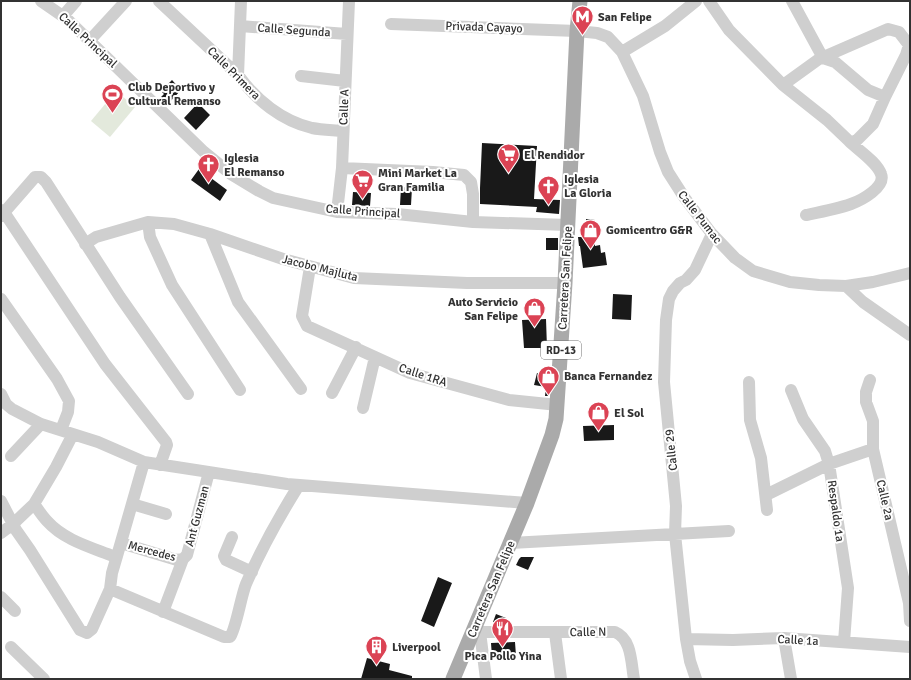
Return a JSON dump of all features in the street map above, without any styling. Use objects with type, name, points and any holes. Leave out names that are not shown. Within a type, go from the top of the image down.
[{"type":"main road","name":"Carretera San Felipe","points":[[452,679],[476,632],[527,503],[552,435],[556,419],[565,283],[577,31],[580,1]]},
{"type":"street","name":"Calle Principal","points":[[41,1],[63,16],[90,40],[199,146],[231,174],[258,191],[273,198],[337,212],[397,214],[473,222],[568,225]]},
{"type":"street","points":[[63,16],[76,1]]},
{"type":"street","points":[[90,40],[126,1]]},
{"type":"street","name":"Calle Primera","points":[[159,1],[238,76],[249,90],[267,105],[290,121],[313,128],[343,131]]},
{"type":"street","points":[[238,76],[241,1]]},
{"type":"street","name":"Calle A","points":[[337,212],[342,168],[349,1]]},
{"type":"street","points":[[622,52],[665,26],[696,1]]},
{"type":"street","points":[[709,1],[729,30],[783,85],[827,120],[877,166],[881,174],[881,184],[869,195],[852,204],[806,215]]},
{"type":"street","points":[[792,1],[823,58],[835,62],[868,90],[885,98]]},
{"type":"street","name":"Privada Cayayo","points":[[391,24],[577,31]]},
{"type":"street","name":"Calle Segunda","points":[[240,26],[347,34]]},
{"type":"street","points":[[783,85],[823,58],[888,29],[899,32],[909,45],[906,55],[873,124],[855,142],[849,141]]},
{"type":"street","name":"Calle Pumac","points":[[577,31],[597,32],[608,37],[622,52],[643,96],[668,172],[684,197],[712,234],[735,258],[754,271],[790,282],[846,286],[873,282],[910,273]]},
{"type":"street","points":[[300,76],[345,81]]},
{"type":"street","points":[[342,168],[433,172],[464,175],[471,182],[473,194],[473,222]]},
{"type":"street","points":[[160,465],[167,445],[166,442],[105,364],[2,213],[35,177],[40,177],[46,182],[120,297],[188,394]]},
{"type":"street","points":[[148,222],[150,236],[172,285],[240,390]]},
{"type":"street","name":"Jacobo Majluta","points":[[85,244],[96,237],[148,222],[174,224],[210,234],[283,260],[354,278],[467,283],[565,283]]},
{"type":"street","points":[[210,234],[238,302],[301,389]]},
{"type":"street","name":"Calle 29","points":[[696,679],[690,661],[686,639],[675,534],[676,506],[664,382],[666,310],[673,291],[695,270],[712,234]]},
{"type":"street","name":"Calle 1RA","points":[[310,266],[302,316],[307,326],[410,374],[509,400],[558,405]]},
{"type":"street","points":[[846,286],[863,302],[910,335]]},
{"type":"street","points":[[1,299],[57,379],[69,401],[67,432],[56,467],[34,504],[1,533]]},
{"type":"street","points":[[332,393],[356,348]]},
{"type":"street","points":[[363,408],[375,357]]},
{"type":"street","name":"Calle 2a","points":[[870,380],[866,392],[866,402],[874,421],[873,449],[909,603],[910,621]]},
{"type":"street","points":[[749,382],[750,420],[761,458],[767,510]]},
{"type":"street","name":"Respaldo 1a","points":[[791,390],[803,419],[826,451],[829,464],[848,588],[844,642]]},
{"type":"street","points":[[1,394],[6,404],[12,409],[41,424],[98,442],[144,462],[299,485],[527,503]]},
{"type":"street","points":[[11,456],[41,424]]},
{"type":"street","points":[[766,495],[829,464],[873,449]]},
{"type":"street","points":[[1,502],[13,524],[80,630],[87,633],[92,629],[110,589],[112,573],[144,462]]},
{"type":"street","name":"Ant Guzman","points":[[163,612],[183,559],[187,554],[209,472]]},
{"type":"street","points":[[110,589],[224,637],[230,637],[241,598],[252,572],[269,536],[299,485]]},
{"type":"street","points":[[34,504],[47,521],[59,532],[76,542],[113,556],[117,556]]},
{"type":"street","points":[[132,504],[166,514]]},
{"type":"street","points":[[511,543],[729,531]]},
{"type":"street","points":[[232,537],[224,558],[252,572]]},
{"type":"street","name":"Mercedes","points":[[121,543],[177,560],[183,559]]},
{"type":"street","points":[[1,597],[15,611]]},
{"type":"street","points":[[476,632],[486,679]]},
{"type":"street","name":"Calle N","points":[[476,632],[616,632],[621,634],[626,640],[634,679]]},
{"type":"street","name":"Calle N","points":[[555,633],[561,679]]},
{"type":"street","points":[[784,638],[791,679]]},
{"type":"street","name":"Calle 1a","points":[[686,639],[733,640],[784,638],[910,647]]},
{"type":"street","points":[[11,647],[38,677]]},
{"type":"shaded area","name":"Club Deportivo y Cultural Remanso","points":[[116,91],[135,107],[110,137],[91,121]]},
{"type":"building","points":[[172,80],[181,90],[168,104],[161,97],[164,94],[161,91]]},
{"type":"building","points":[[198,103],[210,115],[196,130],[184,118]]},
{"type":"building","name":"El Rendidor","points":[[482,143],[537,146],[534,199],[560,200],[559,214],[536,212],[537,207],[480,204]]},
{"type":"building","name":"Iglesia El Remanso","points":[[199,169],[227,190],[220,201],[191,180]]},
{"type":"building","points":[[401,187],[412,188],[411,205],[400,205]]},
{"type":"building","name":"Mini Market La Gran Familia","points":[[353,192],[371,193],[370,206],[352,205]]},
{"type":"building","points":[[586,219],[595,220],[595,246],[600,245],[601,253],[605,252],[607,265],[583,268],[578,237],[586,237]]},
{"type":"building","points":[[546,238],[558,238],[558,250],[546,250]]},
{"type":"building","points":[[613,294],[632,295],[631,320],[612,319]]},
{"type":"building","name":"Auto Servicio San Felipe","points":[[546,319],[547,348],[524,348],[522,320]]},
{"type":"building","points":[[537,373],[550,373],[548,396],[545,396],[546,387],[534,385]]},
{"type":"building","name":"El Sol","points":[[614,425],[614,440],[584,441],[583,426]]},
{"type":"building","points":[[521,557],[534,557],[528,570],[516,565]]},
{"type":"building","points":[[438,577],[452,583],[434,627],[421,621]]},
{"type":"building","points":[[496,614],[506,618],[503,624],[493,622]]},
{"type":"building","name":"Pica Pollo Yina","points":[[515,642],[516,656],[492,657],[491,643]]},
{"type":"building","name":"Liverpool","points":[[367,658],[390,664],[389,670],[412,676],[412,679],[361,679]]},
{"type":"place","name":"San Felipe","points":[[582,36]]},
{"type":"place","name":"Club Deportivo y Cultural Remanso","points":[[113,114]]},
{"type":"place","name":"El Rendidor","points":[[508,174]]},
{"type":"place","name":"Iglesia El Remanso","points":[[209,184]]},
{"type":"place","name":"Mini Market La Gran Familia","points":[[362,200]]},
{"type":"place","name":"Iglesia La Gloria","points":[[549,206]]},
{"type":"place","name":"Gomicentro G&R","points":[[590,250]]},
{"type":"place","name":"Auto Servicio San Felipe","points":[[534,328]]},
{"type":"place","name":"Banca Fernandez","points":[[549,396]]},
{"type":"place","name":"El Sol","points":[[599,432]]},
{"type":"place","name":"Pica Pollo Yina","points":[[503,648]]},
{"type":"place","name":"Liverpool","points":[[377,666]]}]
